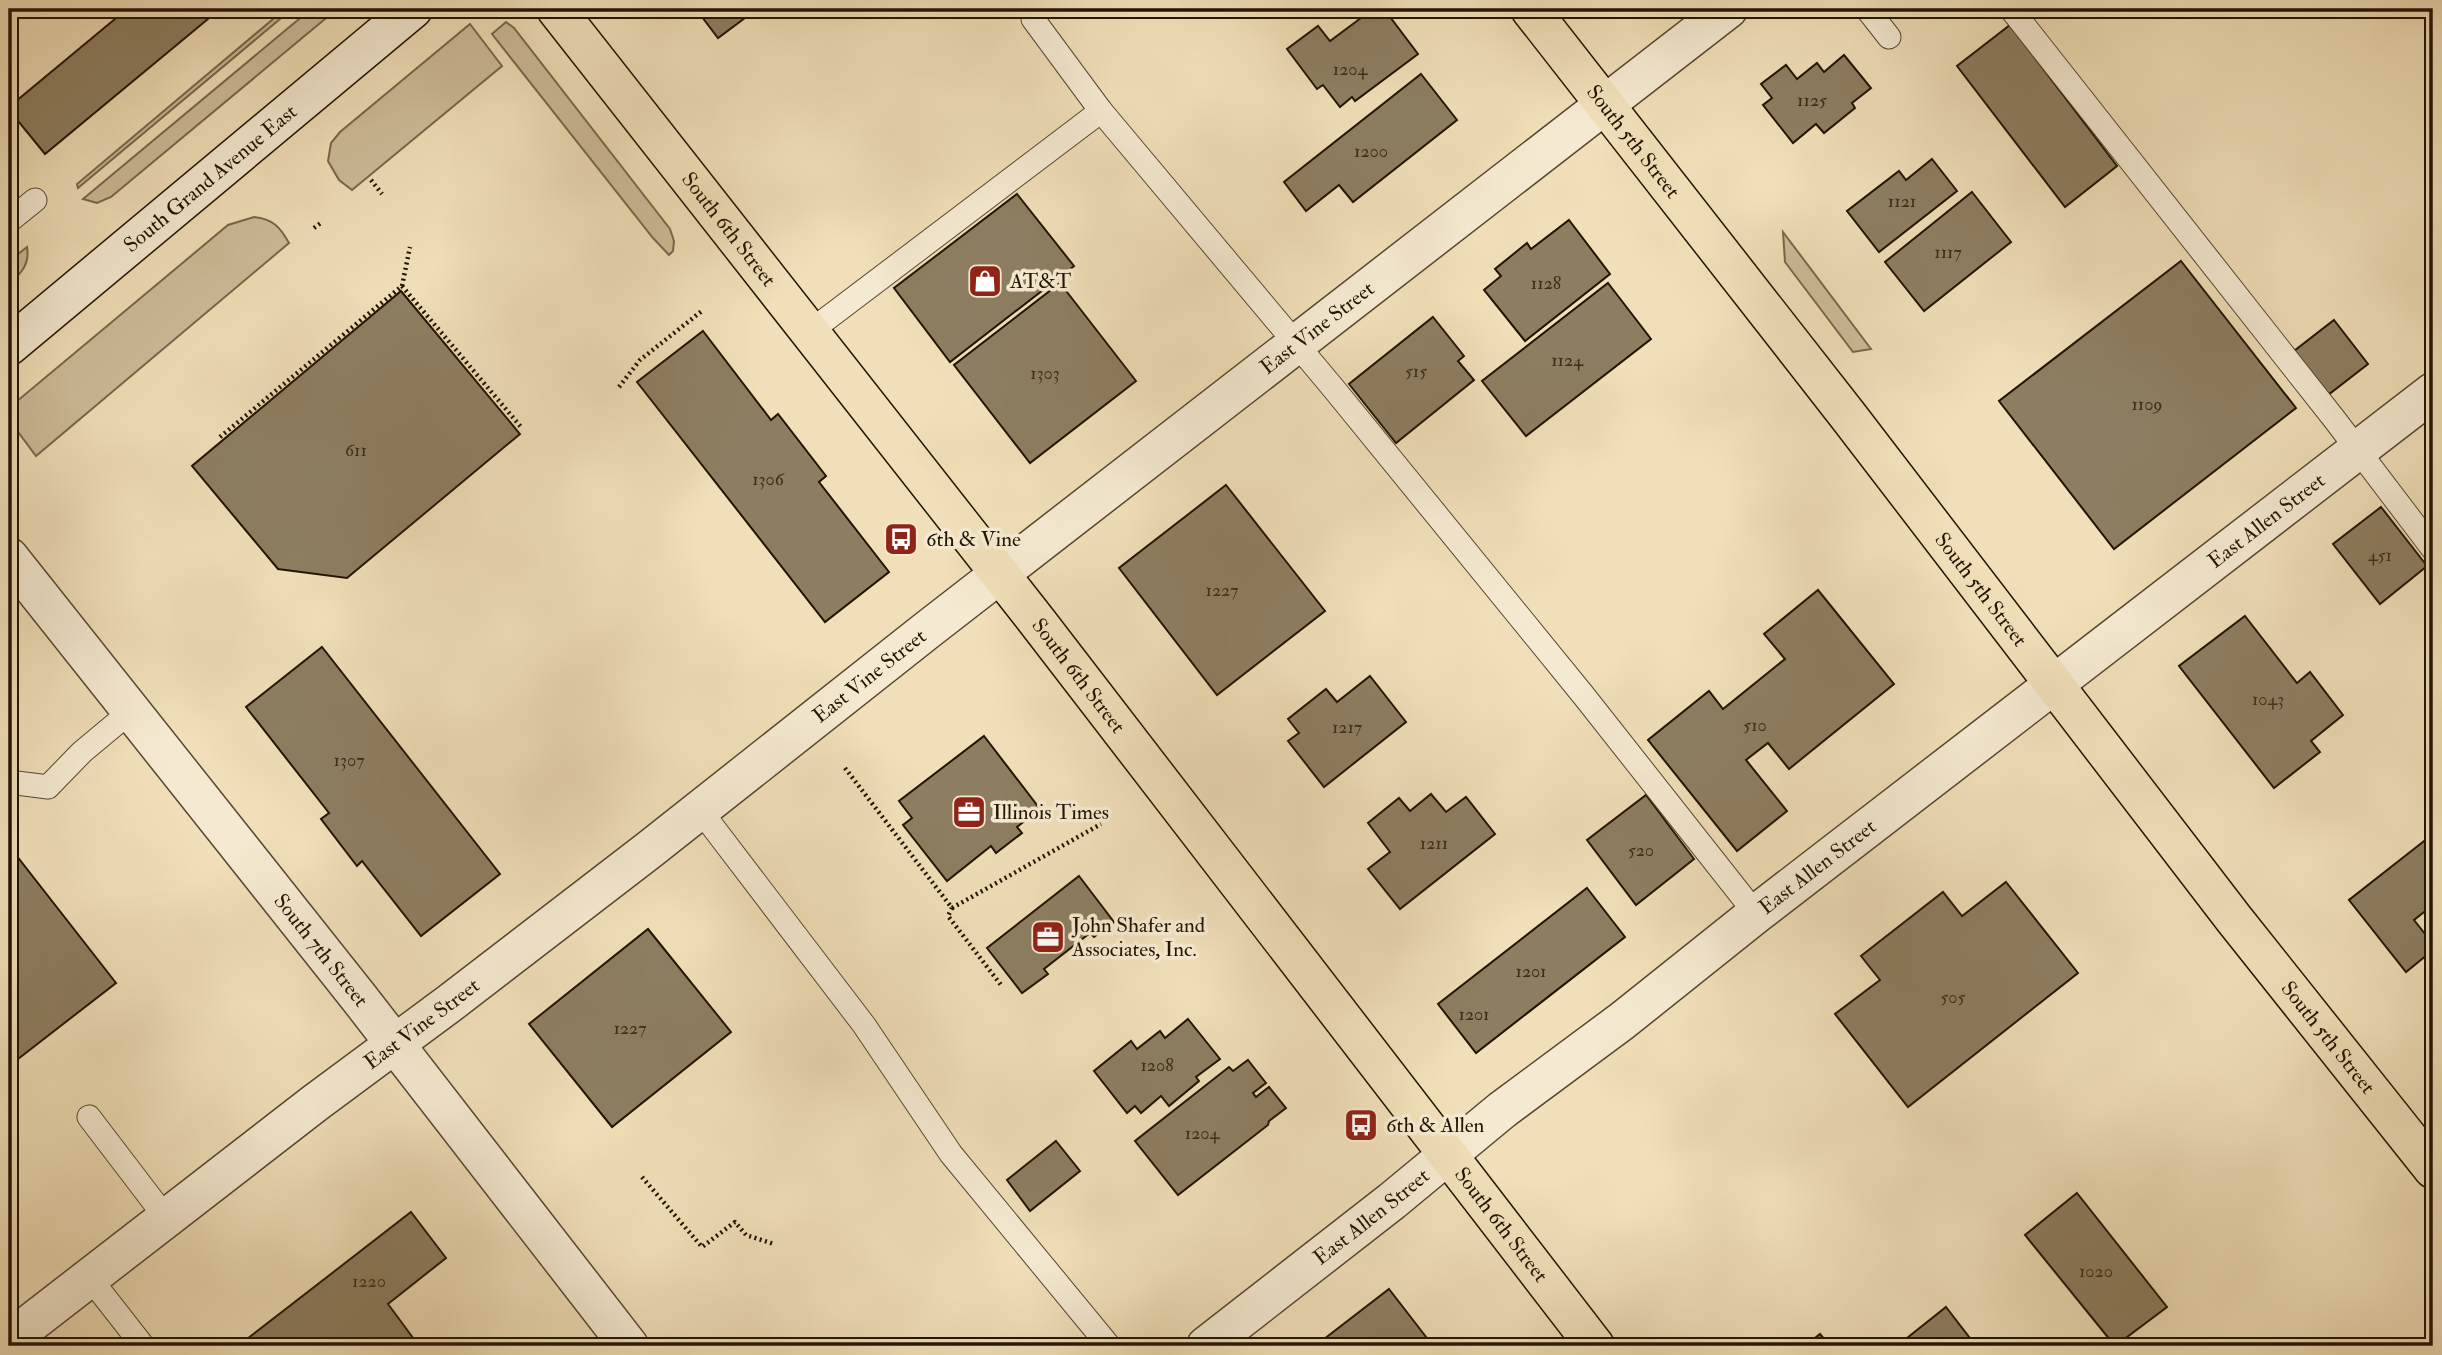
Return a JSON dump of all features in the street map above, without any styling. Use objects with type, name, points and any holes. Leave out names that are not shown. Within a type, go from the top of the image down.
[{"type":"main road","name":"South 6th Street","points":[[556,9],[999,574],[1595,1346]]},
{"type":"main road","name":"South 5th Street","points":[[1530,9],[2235,919],[2433,1169]]},
{"type":"street","name":"South Grand Avenue East","points":[[9,346],[413,9]]},
{"type":"street","name":"East Vine Street","points":[[9,1340],[394,1042],[450,1003],[700,810],[999,574],[1728,9]]},
{"type":"street","name":"East Allen Street","points":[[1206,1346],[1502,1110],[1622,1021],[1756,914],[2433,391]]},
{"type":"street","name":"South 7th Street","points":[[9,557],[394,1042],[629,1346]]},
{"type":"lane","points":[[1867,9],[1889,37]]},
{"type":"lane","points":[[2011,9],[2433,549]]},
{"type":"lane","points":[[1033,19],[1101,111],[1297,344],[1576,686],[1756,914]]},
{"type":"lane","points":[[808,333],[1101,111]]},
{"type":"lane","points":[[9,221],[35,200]]},
{"type":"lane","points":[[9,782],[48,788],[82,752],[130,712]]},
{"type":"lane","points":[[700,810],[864,1026],[951,1154],[1109,1346]]},
{"type":"lane","points":[[89,1117],[166,1217]]},
{"type":"lane","points":[[89,1277],[143,1346]]},
{"type":"path","points":[[371,180],[382,194]]},
{"type":"path","points":[[314,228],[322,222]]},
{"type":"path","points":[[220,437],[402,286],[410,247]]},
{"type":"path","points":[[402,286],[521,427]]},
{"type":"path","points":[[619,387],[640,360],[703,310]]},
{"type":"path","points":[[845,768],[952,908]]},
{"type":"path","points":[[1001,985],[948,916],[952,908],[1101,824]]},
{"type":"path","points":[[642,1177],[702,1247],[735,1222],[746,1236],[774,1244]]},
{"type":"shaded area","points":[[285,9],[292,9],[78,188],[77,184]]},
{"type":"shaded area","points":[[311,9],[337,9],[111,197],[97,203],[83,199]]},
{"type":"shaded area","points":[[506,22],[514,28],[670,229],[674,241],[673,251],[669,255],[492,34]]},
{"type":"shaded area","points":[[470,24],[502,66],[352,190],[339,180],[328,161],[331,143],[340,132]]},
{"type":"shaded area","points":[[254,217],[275,225],[289,243],[36,456],[10,421],[16,402],[228,225]]},
{"type":"shaded area","points":[[1783,232],[1871,349],[1853,352],[1785,262]]},
{"type":"shaded area","points":[[27,247],[24,268],[9,284],[9,261]]},
{"type":"building","points":[[127,9],[220,9],[45,154],[9,107]]},
{"type":"building","points":[[696,9],[757,9],[718,38]]},
{"type":"building","points":[[1287,9],[1303,9],[1293,16]]},
{"type":"building","points":[[1373,9],[1384,9],[1418,54],[1355,101],[1352,97],[1340,107],[1323,85],[1317,89],[1287,49],[1318,26],[1330,41]]},
{"type":"building","points":[[2010,25],[2117,166],[2065,207],[1957,66]]},
{"type":"building","points":[[1844,55],[1871,88],[1852,103],[1855,108],[1824,133],[1816,124],[1793,143],[1763,105],[1772,98],[1761,84],[1786,65],[1797,79],[1817,63],[1824,72]]},
{"type":"building","points":[[1421,74],[1457,120],[1353,202],[1339,185],[1306,211],[1284,182]]},
{"type":"building","points":[[1932,159],[1957,191],[1879,252],[1847,211],[1899,171],[1906,180]]},
{"type":"building","points":[[1972,192],[2011,242],[1924,311],[1885,262]]},
{"type":"building","points":[[1017,194],[1074,266],[950,362],[894,288]]},
{"type":"building","points":[[1569,220],[1610,274],[1525,341],[1484,290],[1501,276],[1495,269],[1527,243],[1531,249]]},
{"type":"building","points":[[2181,261],[2296,408],[2114,549],[1999,401]]},
{"type":"building","points":[[1060,283],[1136,381],[1030,463],[954,365]]},
{"type":"building","points":[[1608,283],[1651,339],[1526,436],[1482,381]]},
{"type":"building","points":[[401,291],[520,434],[347,578],[278,569],[192,466]]},
{"type":"building","points":[[1433,317],[1464,356],[1458,361],[1474,380],[1396,443],[1349,384]]},
{"type":"building","points":[[2334,320],[2368,364],[2328,395],[2294,351]]},
{"type":"building","points":[[703,331],[771,420],[778,414],[826,476],[819,482],[889,572],[825,622],[637,382]]},
{"type":"building","points":[[1226,485],[1325,611],[1217,695],[1119,568]]},
{"type":"building","points":[[2381,507],[2427,566],[2380,604],[2333,544]]},
{"type":"building","points":[[1818,590],[1894,684],[1789,769],[1768,743],[1746,760],[1787,811],[1737,851],[1648,740],[1709,691],[1723,709],[1785,659],[1764,634]]},
{"type":"building","points":[[2245,616],[2297,683],[2310,672],[2343,715],[2311,741],[2320,752],[2274,788],[2179,666]]},
{"type":"building","points":[[322,647],[500,874],[421,936],[362,861],[357,866],[321,819],[329,813],[246,707]]},
{"type":"building","points":[[1370,676],[1406,722],[1324,787],[1288,741],[1299,733],[1288,719],[1326,689],[1337,702]]},
{"type":"building","points":[[984,736],[1040,809],[1017,827],[1022,833],[996,853],[991,846],[947,881],[903,825],[912,818],[899,801]]},
{"type":"building","points":[[1431,794],[1446,812],[1466,797],[1495,834],[1400,909],[1368,869],[1390,852],[1368,823],[1399,798],[1410,811]]},
{"type":"building","points":[[1646,795],[1694,859],[1636,905],[1587,840]]},
{"type":"building","points":[[2433,834],[2433,905],[2414,920],[2433,944],[2433,950],[2406,972],[2349,900]]},
{"type":"building","points":[[9,846],[116,983],[9,1066]]},
{"type":"building","points":[[1079,876],[1114,922],[1094,937],[1090,933],[1044,969],[1048,974],[1022,993],[987,948]]},
{"type":"building","points":[[2006,882],[2078,973],[1908,1107],[1835,1014],[1880,980],[1861,956],[1943,892],[1962,916]]},
{"type":"building","points":[[1587,888],[1625,937],[1476,1053],[1438,1004]]},
{"type":"building","points":[[648,929],[731,1032],[612,1127],[529,1024]]},
{"type":"building","points":[[1188,1019],[1220,1059],[1196,1077],[1199,1081],[1169,1106],[1161,1096],[1141,1113],[1135,1106],[1127,1113],[1094,1071],[1131,1041],[1137,1049],[1160,1031],[1165,1038]]},
{"type":"building","points":[[1248,1060],[1266,1083],[1253,1093],[1256,1097],[1269,1087],[1286,1108],[1178,1195],[1135,1141],[1229,1067],[1233,1071]]},
{"type":"building","points":[[1056,1141],[1080,1171],[1030,1211],[1007,1180]]},
{"type":"building","points":[[2077,1193],[2167,1307],[2115,1346],[2025,1235]]},
{"type":"building","points":[[411,1212],[446,1258],[388,1304],[419,1346],[238,1346]]},
{"type":"building","points":[[1389,1289],[1433,1346],[1315,1346]]},
{"type":"building","points":[[1946,1307],[1976,1346],[1897,1346]]},
{"type":"building","points":[[1820,1334],[1830,1346],[1805,1346]]},
{"type":"place","name":"AT&T","points":[[985,281]]},
{"type":"place","name":"6th & Vine","points":[[901,539]]},
{"type":"place","name":"Illinois Times","points":[[969,812]]},
{"type":"place","name":"John Shafer and Associates, Inc.","points":[[1048,937]]},
{"type":"place","name":"6th & Allen","points":[[1361,1125]]}]
